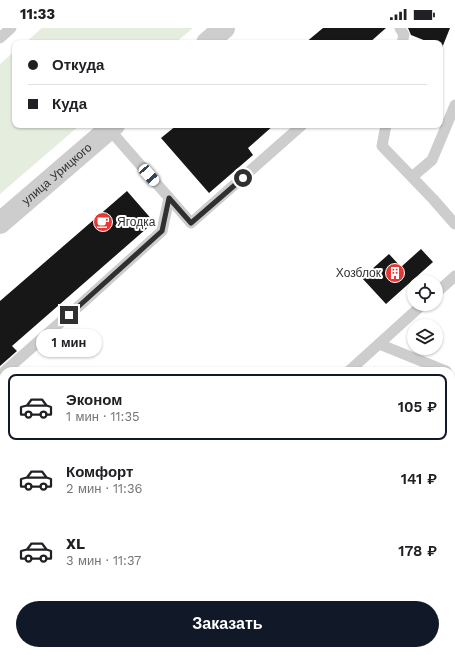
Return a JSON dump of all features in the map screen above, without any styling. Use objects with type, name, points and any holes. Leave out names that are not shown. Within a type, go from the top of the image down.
[{"type":"street","points":[[210,40],[224,28]]},
{"type":"street","name":"улица Урицкого","points":[[0,223],[111,128]]},
{"type":"lane","points":[[0,38],[11,28]]},
{"type":"lane","points":[[412,177],[432,160],[455,105]]},
{"type":"lane","points":[[113,128],[191,223],[299,128]]},
{"type":"lane","points":[[385,128],[382,146],[433,198],[455,224]]},
{"type":"lane","points":[[9,367],[162,231],[169,198]]},
{"type":"lane","points":[[443,287],[455,276]]},
{"type":"lane","points":[[353,367],[416,311]]},
{"type":"lane","points":[[379,344],[436,367]]},
{"type":"green space","points":[[42,28],[193,28],[179,40],[28,40]]},
{"type":"green space","points":[[12,54],[12,128],[77,128],[0,194],[0,64]]},
{"type":"building","points":[[323,28],[386,28],[372,40],[309,40]]},
{"type":"building","points":[[408,28],[450,28],[443,46],[443,40],[424,40],[411,35]]},
{"type":"building","points":[[173,128],[271,128],[248,148],[253,155],[209,193],[161,138]]},
{"type":"building","points":[[127,191],[154,222],[12,346],[17,351],[0,366],[0,301]]},
{"type":"building","name":"Хозблок","points":[[421,249],[433,262],[418,275],[407,275],[407,285],[386,304],[362,278],[389,254],[401,267]]},
{"type":"place","name":"Ягодка","points":[[103,222]]},
{"type":"place","name":"Хозблок","points":[[395,273]]},
{"type":"route","points":[[69,315],[162,231],[169,198],[191,223],[243,178]]}]
